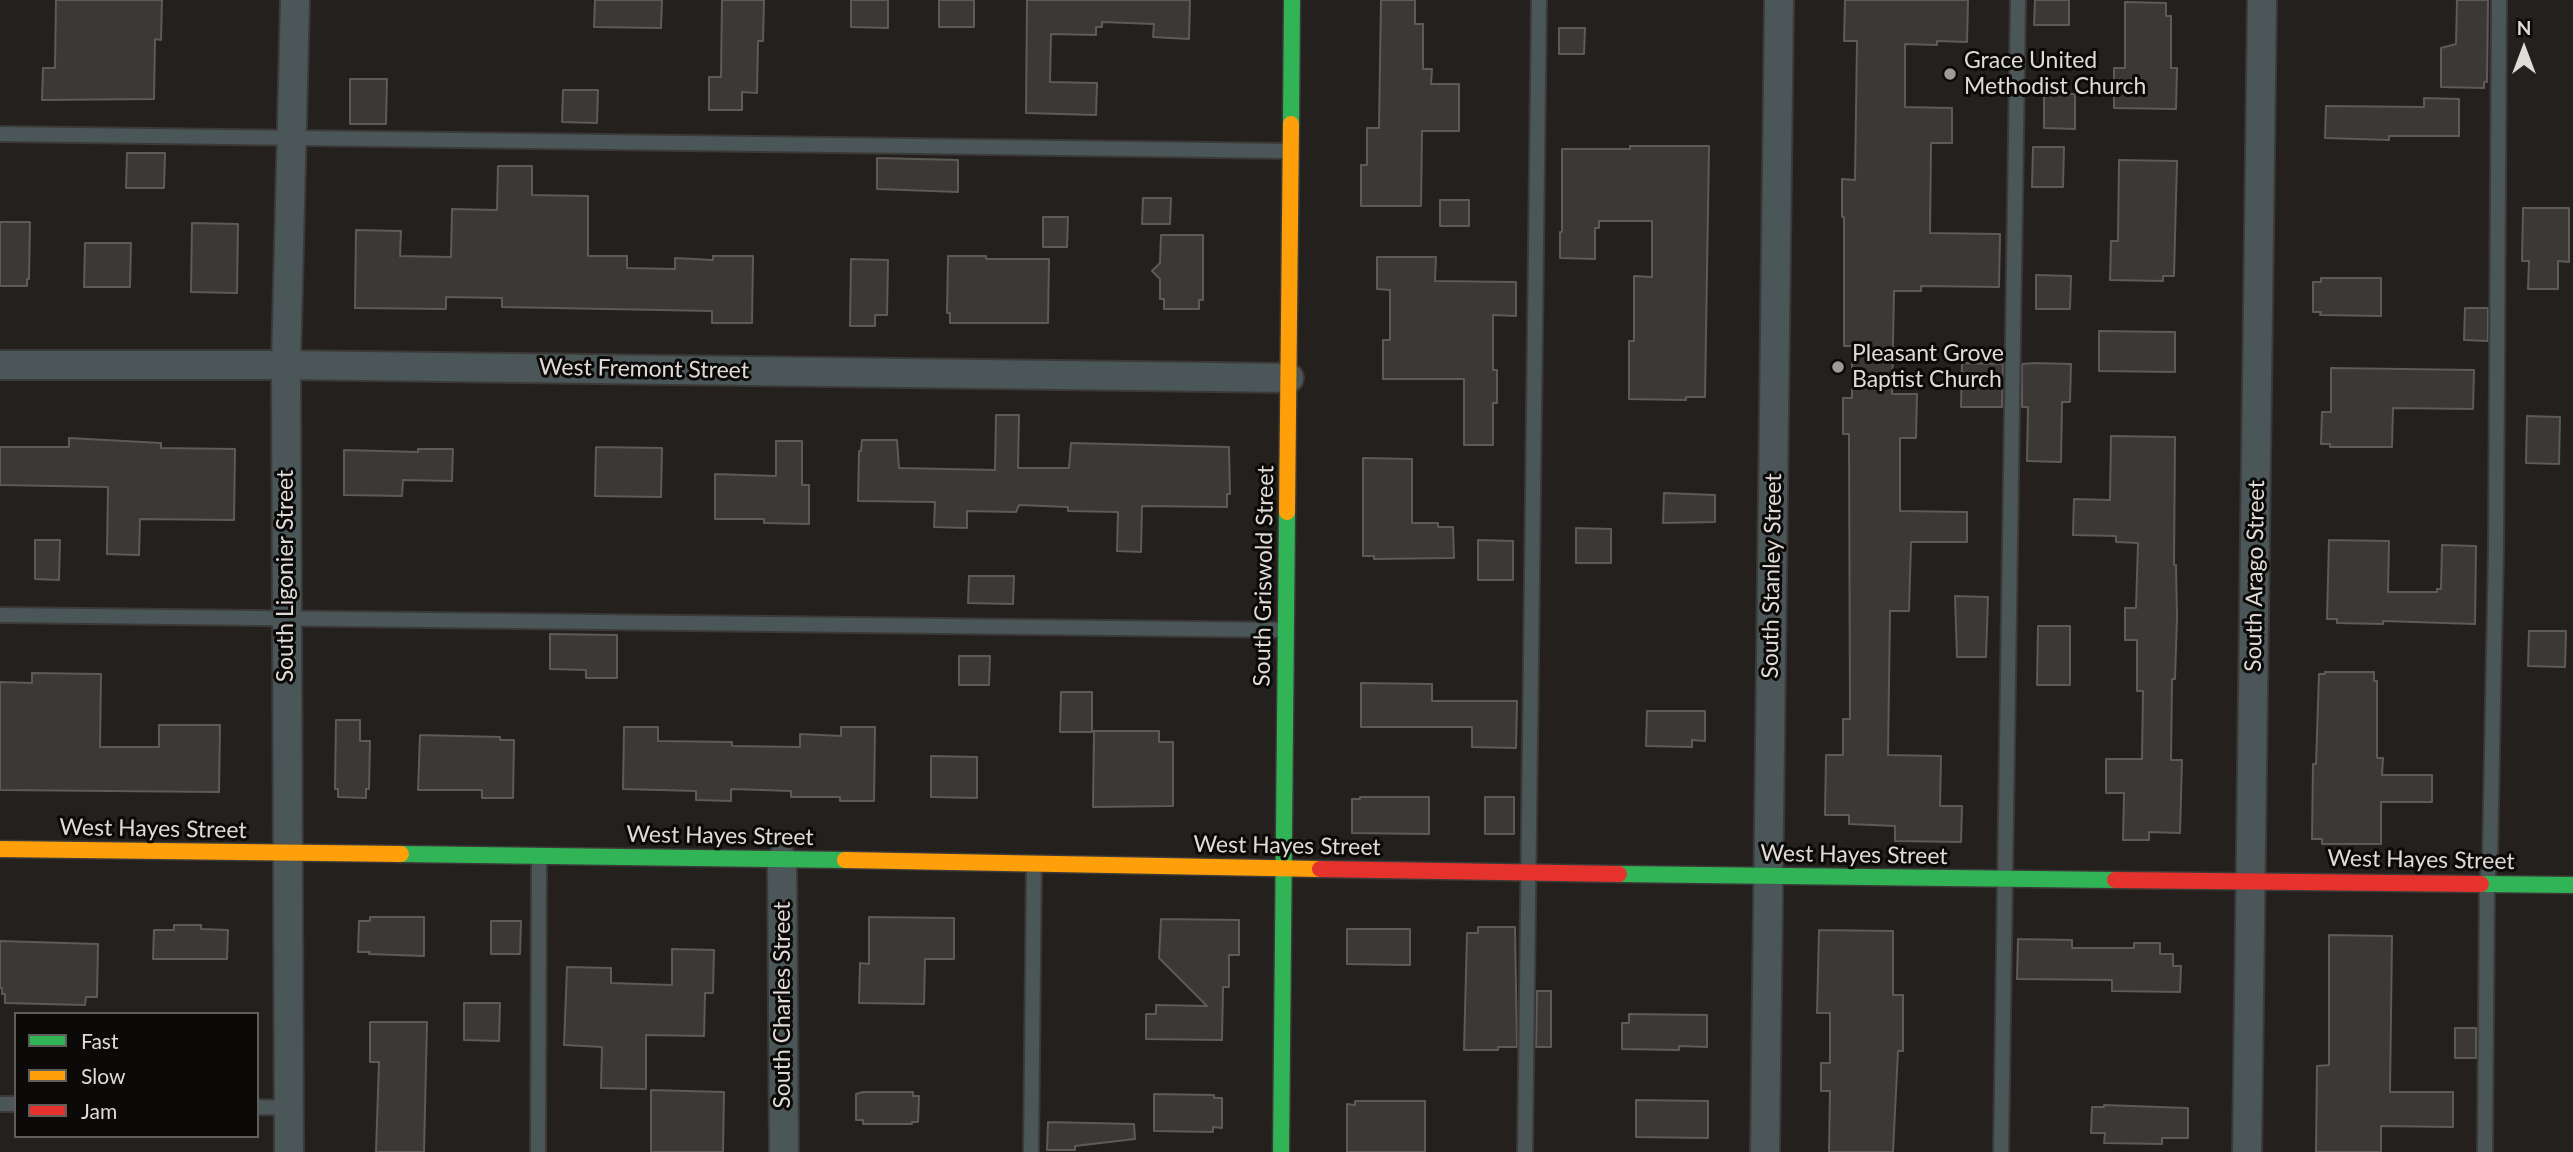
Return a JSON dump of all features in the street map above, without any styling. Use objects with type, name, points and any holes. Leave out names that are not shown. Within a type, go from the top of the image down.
[{"type":"street","name":"South Ligonier Street","points":[[289,1152],[286,365],[296,0]]},
{"type":"street","name":"South Griswold Street","points":[[1281,1152],[1292,0]]},
{"type":"street","name":"South Stanley Street","points":[[1765,1152],[1779,0]]},
{"type":"street","name":"South Arago Street","points":[[2247,1152],[2262,0]]},
{"type":"street","name":"West Fremont Street","points":[[0,365],[286,365],[1289,377]]},
{"type":"street","name":"West Hayes Street","points":[[0,849],[782,859],[1769,877],[2573,885]]},
{"type":"street","name":"South Charles Street","points":[[782,859],[784,1152]]},
{"type":"lane","points":[[1525,1152],[1539,0]]},
{"type":"lane","points":[[2001,1152],[2018,0]]},
{"type":"lane","points":[[2486,1152],[2487,883],[2490,855],[2496,577],[2499,0]]},
{"type":"lane","points":[[0,134],[1291,151]]},
{"type":"lane","points":[[0,615],[1286,630]]},
{"type":"lane","points":[[538,1152],[539,856]]},
{"type":"lane","points":[[1031,1152],[1034,864]]},
{"type":"lane","points":[[259,1107],[288,1108]]},
{"type":"building","points":[[56,0],[162,0],[161,40],[155,39],[154,99],[42,100],[43,68],[55,68]]},
{"type":"building","points":[[595,0],[662,0],[661,28],[594,27]]},
{"type":"building","points":[[722,0],[764,0],[763,41],[758,41],[757,93],[742,92],[742,110],[709,110],[709,77],[721,77]]},
{"type":"building","points":[[851,0],[888,0],[888,28],[851,27]]},
{"type":"building","points":[[939,0],[974,0],[974,27],[939,27]]},
{"type":"building","points":[[1027,0],[1190,0],[1189,39],[1153,37],[1154,24],[1102,22],[1102,27],[1096,27],[1096,35],[1051,34],[1050,82],[1097,83],[1096,115],[1026,113]]},
{"type":"building","points":[[1381,0],[1415,0],[1415,24],[1423,24],[1423,69],[1432,69],[1431,84],[1459,84],[1459,131],[1422,131],[1421,206],[1361,206],[1361,165],[1367,165],[1367,128],[1379,128]]},
{"type":"building","points":[[1845,0],[1968,0],[1967,42],[1905,44],[1905,107],[1952,108],[1952,143],[1931,143],[1930,233],[2000,234],[1999,287],[1921,286],[1921,291],[1894,291],[1892,394],[1917,394],[1916,438],[1900,438],[1900,511],[1967,512],[1967,542],[1911,542],[1909,611],[1890,611],[1888,755],[1941,756],[1940,806],[1962,806],[1961,842],[1895,841],[1895,826],[1849,824],[1849,815],[1825,815],[1826,755],[1843,755],[1843,719],[1850,719],[1849,434],[1843,434],[1843,398],[1852,398],[1852,346],[1844,346],[1842,179],[1855,180],[1857,41],[1844,41]]},
{"type":"building","points":[[2035,0],[2069,0],[2069,25],[2034,25]]},
{"type":"building","points":[[2457,0],[2488,0],[2487,82],[2484,82],[2484,88],[2441,87],[2441,48],[2456,44]]},
{"type":"building","points":[[2125,2],[2166,3],[2166,16],[2171,16],[2171,68],[2177,68],[2176,109],[2114,108],[2114,68],[2125,68]]},
{"type":"building","points":[[1559,28],[1585,28],[1584,54],[1559,54]]},
{"type":"building","points":[[350,79],[387,79],[386,124],[350,124]]},
{"type":"building","points":[[563,90],[598,90],[597,123],[562,122]]},
{"type":"building","points":[[2044,94],[2075,94],[2075,129],[2044,128]]},
{"type":"building","points":[[2424,98],[2459,99],[2459,136],[2389,136],[2389,140],[2325,138],[2326,106],[2424,107]]},
{"type":"building","points":[[1630,146],[1709,146],[1705,397],[1686,397],[1686,400],[1629,399],[1629,341],[1634,341],[1634,276],[1652,277],[1652,221],[1599,221],[1599,228],[1595,228],[1595,259],[1560,258],[1562,149],[1630,149]]},
{"type":"building","points":[[2033,147],[2064,147],[2063,187],[2032,187]]},
{"type":"building","points":[[127,153],[165,153],[164,188],[126,188]]},
{"type":"building","points":[[877,158],[958,160],[958,192],[877,189]]},
{"type":"building","points":[[2119,160],[2177,161],[2174,276],[2163,276],[2163,281],[2110,280],[2111,241],[2118,241]]},
{"type":"building","points":[[498,166],[532,166],[532,195],[588,196],[588,256],[627,256],[627,268],[675,269],[675,258],[713,260],[713,256],[753,256],[752,323],[712,323],[712,311],[502,307],[502,298],[446,297],[446,309],[355,308],[356,230],[401,231],[400,256],[451,257],[452,209],[497,210]]},
{"type":"building","points":[[1143,198],[1171,198],[1170,224],[1142,224]]},
{"type":"building","points":[[1440,200],[1469,200],[1469,226],[1440,226]]},
{"type":"building","points":[[2523,208],[2569,208],[2569,262],[2558,261],[2558,289],[2528,289],[2529,261],[2522,261]]},
{"type":"building","points":[[1043,217],[1068,217],[1067,247],[1043,247]]},
{"type":"building","points":[[0,222],[30,222],[27,286],[0,286]]},
{"type":"building","points":[[192,223],[238,224],[237,293],[191,292]]},
{"type":"building","points":[[1161,235],[1203,235],[1203,300],[1199,300],[1199,309],[1164,309],[1164,299],[1160,299],[1160,279],[1152,271],[1160,263]]},
{"type":"building","points":[[85,243],[131,243],[130,287],[84,287]]},
{"type":"building","points":[[948,256],[1049,259],[1048,323],[950,323],[950,313],[947,313]]},
{"type":"building","points":[[1377,257],[1436,257],[1435,281],[1516,282],[1516,316],[1493,315],[1493,370],[1497,370],[1497,403],[1493,403],[1493,445],[1464,445],[1464,379],[1383,379],[1383,340],[1390,340],[1390,290],[1377,289]]},
{"type":"building","points":[[851,259],[888,260],[887,315],[875,315],[875,326],[850,326]]},
{"type":"building","points":[[2036,275],[2071,276],[2070,309],[2036,309]]},
{"type":"building","points":[[2321,278],[2381,278],[2381,316],[2320,315],[2321,312],[2313,312],[2313,282],[2321,282]]},
{"type":"building","points":[[2465,308],[2488,308],[2488,341],[2464,340]]},
{"type":"building","points":[[2099,331],[2175,332],[2175,372],[2099,371]]},
{"type":"building","points":[[1962,363],[2003,364],[2002,407],[1961,407]]},
{"type":"building","points":[[2022,364],[2071,364],[2070,402],[2062,402],[2061,462],[2027,461],[2028,407],[2022,407]]},
{"type":"building","points":[[2331,368],[2474,370],[2473,409],[2393,408],[2392,447],[2330,447],[2330,444],[2321,444],[2322,412],[2331,412]]},
{"type":"building","points":[[996,415],[1019,415],[1018,468],[1069,468],[1071,443],[1229,447],[1230,494],[1227,494],[1227,507],[1142,506],[1141,552],[1117,551],[1118,512],[1068,511],[1068,507],[1019,505],[1016,512],[967,511],[967,528],[934,527],[935,502],[858,501],[859,451],[862,440],[897,440],[899,468],[995,470]]},
{"type":"building","points":[[2527,416],[2560,417],[2559,464],[2526,463]]},
{"type":"building","points":[[2111,436],[2175,437],[2174,565],[2177,617],[2175,679],[2172,679],[2171,760],[2182,760],[2180,833],[2149,832],[2149,840],[2123,840],[2124,793],[2106,793],[2106,759],[2142,759],[2143,691],[2137,691],[2137,640],[2125,640],[2125,608],[2136,608],[2138,543],[2116,542],[2116,536],[2073,535],[2074,499],[2110,500]]},
{"type":"building","points":[[69,438],[161,443],[161,448],[235,449],[234,520],[140,519],[139,555],[107,554],[108,487],[0,485],[0,447],[69,447]]},
{"type":"building","points":[[776,441],[802,441],[802,485],[809,485],[809,524],[764,523],[764,519],[715,519],[715,474],[776,476]]},
{"type":"building","points":[[596,447],[662,448],[661,497],[595,496]]},
{"type":"building","points":[[418,449],[453,449],[452,481],[403,480],[402,496],[344,495],[344,450],[418,452]]},
{"type":"building","points":[[1363,458],[1412,459],[1412,523],[1438,523],[1438,527],[1453,527],[1454,558],[1374,559],[1374,556],[1363,556]]},
{"type":"building","points":[[1664,493],[1715,495],[1715,522],[1663,523]]},
{"type":"building","points":[[1576,528],[1611,529],[1611,563],[1576,563]]},
{"type":"building","points":[[35,540],[60,540],[59,580],[35,579]]},
{"type":"building","points":[[1478,540],[1513,541],[1513,580],[1478,580]]},
{"type":"building","points":[[2329,540],[2389,541],[2388,592],[2437,592],[2437,589],[2441,589],[2442,545],[2476,546],[2475,624],[2383,621],[2383,624],[2337,623],[2337,619],[2327,619]]},
{"type":"building","points":[[969,576],[1014,576],[1013,604],[968,603]]},
{"type":"building","points":[[1955,596],[1988,597],[1986,657],[1957,657]]},
{"type":"building","points":[[2038,626],[2070,626],[2070,685],[2037,685]]},
{"type":"building","points":[[2529,631],[2566,631],[2565,667],[2528,666]]},
{"type":"building","points":[[550,634],[617,635],[617,678],[586,678],[586,670],[550,669]]},
{"type":"building","points":[[959,656],[990,656],[989,685],[959,685]]},
{"type":"building","points":[[2374,672],[2374,681],[2377,681],[2377,758],[2383,758],[2382,775],[2432,775],[2432,802],[2381,802],[2381,844],[2322,844],[2322,839],[2312,839],[2313,764],[2316,764],[2319,674]]},
{"type":"building","points":[[32,673],[101,674],[100,747],[159,747],[159,725],[220,725],[219,792],[0,790],[0,682],[32,683]]},
{"type":"building","points":[[1361,683],[1432,684],[1432,701],[1517,701],[1516,748],[1472,747],[1472,727],[1361,727]]},
{"type":"building","points":[[1061,692],[1092,692],[1092,732],[1060,732]]},
{"type":"building","points":[[1647,711],[1705,711],[1705,741],[1692,740],[1692,747],[1646,746]]},
{"type":"building","points":[[336,720],[360,720],[360,741],[370,741],[369,789],[366,789],[366,798],[338,797],[338,789],[335,789]]},
{"type":"building","points":[[624,727],[658,727],[658,741],[732,742],[732,746],[800,747],[800,734],[841,736],[841,727],[875,727],[874,801],[840,801],[840,797],[791,797],[791,791],[731,789],[731,801],[696,800],[696,791],[623,789]]},
{"type":"building","points":[[1094,731],[1159,731],[1159,742],[1173,742],[1173,806],[1093,807]]},
{"type":"building","points":[[420,735],[500,737],[500,740],[514,740],[513,798],[482,798],[482,790],[418,790]]},
{"type":"building","points":[[931,756],[977,757],[977,798],[931,797]]},
{"type":"building","points":[[1429,797],[1429,834],[1352,833],[1352,799]]},
{"type":"building","points":[[1485,797],[1514,797],[1514,834],[1485,834]]},
{"type":"building","points":[[370,917],[424,917],[424,956],[358,952],[359,921],[370,921]]},
{"type":"building","points":[[869,917],[954,918],[954,959],[925,959],[924,1004],[859,1003],[860,963],[869,964]]},
{"type":"building","points":[[1161,919],[1239,920],[1239,955],[1229,955],[1229,987],[1223,987],[1222,1040],[1146,1039],[1146,1014],[1156,1014],[1156,1005],[1207,1006],[1159,958]]},
{"type":"building","points":[[491,921],[521,921],[520,954],[491,954]]},
{"type":"building","points":[[174,925],[201,925],[201,929],[228,930],[227,959],[153,959],[154,930],[174,930]]},
{"type":"building","points":[[1478,927],[1515,927],[1517,1047],[1464,1050],[1467,933],[1478,933]]},
{"type":"building","points":[[1347,929],[1410,929],[1410,965],[1347,964]]},
{"type":"building","points":[[1819,930],[1893,931],[1893,995],[1903,995],[1903,1051],[1898,1051],[1893,1152],[1829,1152],[1830,1091],[1821,1091],[1821,1063],[1830,1063],[1830,1013],[1817,1013]]},
{"type":"building","points":[[2329,935],[2392,936],[2390,1092],[2453,1092],[2453,1127],[2381,1126],[2381,1152],[2316,1152],[2317,1066],[2329,1065]]},
{"type":"building","points":[[2018,939],[2072,940],[2072,948],[2134,948],[2134,943],[2160,943],[2160,954],[2173,954],[2173,966],[2181,966],[2180,992],[2112,991],[2112,980],[2017,979]]},
{"type":"building","points":[[0,941],[98,944],[97,997],[86,997],[85,1005],[5,1003],[5,994],[2,994],[0,988]]},
{"type":"building","points":[[672,949],[714,950],[713,993],[705,993],[704,1036],[646,1035],[646,1089],[601,1088],[602,1047],[564,1045],[567,967],[611,968],[611,983],[672,985]]},
{"type":"building","points":[[1537,991],[1551,991],[1551,1047],[1536,1047]]},
{"type":"building","points":[[464,1003],[500,1003],[499,1041],[464,1040]]},
{"type":"building","points":[[1629,1014],[1707,1015],[1707,1047],[1679,1046],[1679,1050],[1622,1049],[1622,1023],[1629,1023]]},
{"type":"building","points":[[370,1022],[427,1022],[424,1152],[376,1152],[379,1062],[370,1062]]},
{"type":"building","points":[[2455,1028],[2476,1028],[2476,1058],[2455,1058]]},
{"type":"building","points":[[651,1090],[724,1092],[723,1152],[651,1152]]},
{"type":"building","points":[[913,1092],[913,1096],[919,1096],[918,1122],[863,1124],[863,1120],[856,1120],[856,1094]]},
{"type":"building","points":[[1154,1094],[1214,1095],[1214,1098],[1222,1098],[1222,1128],[1213,1127],[1213,1132],[1154,1131]]},
{"type":"building","points":[[1636,1100],[1708,1101],[1708,1138],[1636,1137]]},
{"type":"building","points":[[1355,1101],[1425,1101],[1425,1152],[1347,1152],[1347,1104],[1355,1105]]},
{"type":"building","points":[[2104,1105],[2188,1108],[2188,1138],[2162,1138],[2162,1144],[2104,1143],[2105,1133],[2091,1133],[2092,1107]]},
{"type":"building","points":[[1048,1122],[1134,1124],[1135,1139],[1075,1146],[1075,1150],[1047,1150]]},
{"type":"traffic: fast","points":[[1291,124],[1292,0]]},
{"type":"traffic: fast","points":[[1281,1152],[1287,512]]},
{"type":"traffic: fast","points":[[401,854],[845,860]]},
{"type":"traffic: fast","points":[[1619,874],[2115,880]]},
{"type":"traffic: fast","points":[[2481,884],[2573,885]]},
{"type":"traffic: slow","points":[[1287,512],[1291,124]]},
{"type":"traffic: slow","points":[[0,849],[401,854]]},
{"type":"traffic: slow","points":[[845,860],[1320,869]]},
{"type":"traffic: jam","points":[[1320,869],[1619,874]]},
{"type":"traffic: jam","points":[[2115,880],[2481,884]]},
{"type":"place","name":"Grace United Methodist Church","points":[[1950,74]]},
{"type":"place","name":"Pleasant Grove Baptist Church","points":[[1838,367]]}]
